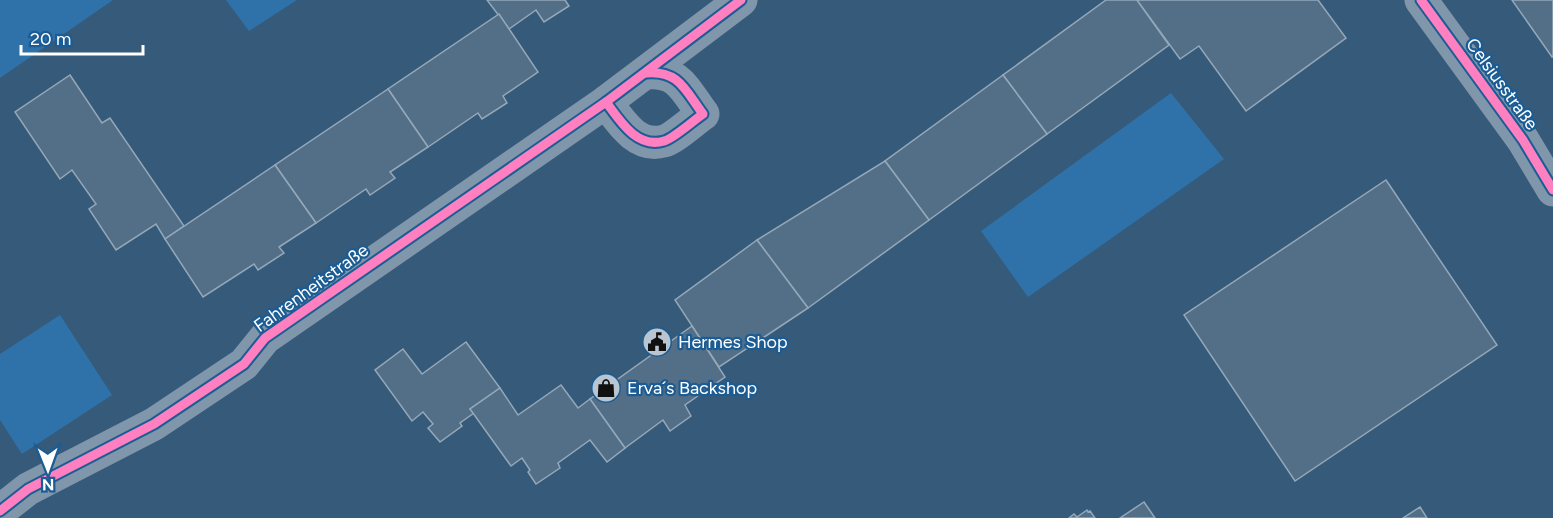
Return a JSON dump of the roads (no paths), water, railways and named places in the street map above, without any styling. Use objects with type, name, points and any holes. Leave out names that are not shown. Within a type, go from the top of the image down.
[{"type":"street","name":"Fahrenheitstraße","points":[[0,511],[28,489],[154,424],[185,404],[244,363],[265,338],[606,102],[741,0]]},
{"type":"street","name":"Celsiusstraße","points":[[1421,0],[1522,140],[1553,190]]},
{"type":"street","points":[[606,102],[627,130],[638,138],[651,141],[665,141],[703,114],[676,79],[668,74],[646,73]]},
{"type":"place","name":"Hermes Shop","points":[[657,342]]},
{"type":"place","name":"Erva´s Backshop","points":[[606,388]]}]
